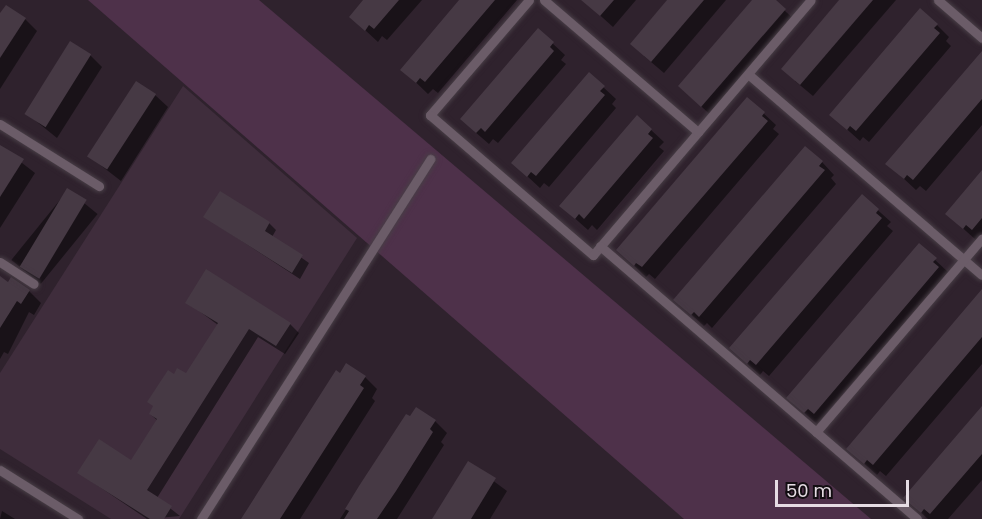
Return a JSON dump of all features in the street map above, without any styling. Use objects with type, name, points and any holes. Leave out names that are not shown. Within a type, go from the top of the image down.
[{"type":"lane","points":[[529,0],[430,115],[593,255],[748,74],[805,2]]},
{"type":"lane","points":[[544,0],[698,132]]},
{"type":"lane","points":[[938,0],[982,38]]},
{"type":"lane","points":[[748,74],[982,276]]},
{"type":"lane","points":[[0,124],[99,186]]},
{"type":"lane","points":[[201,519],[430,159]]},
{"type":"lane","points":[[816,432],[982,238]]},
{"type":"lane","points":[[600,246],[917,519]]},
{"type":"lane","points":[[0,262],[34,284]]},
{"type":"lane","points":[[0,470],[78,519]]},
{"type":"shaded area","points":[[88,0],[259,0],[871,519],[684,519]]},
{"type":"shaded area","points":[[183,86],[357,238],[179,519],[111,519],[0,449],[0,373]]},
{"type":"building","points":[[363,0],[399,0],[374,29],[369,25],[365,31],[349,17]]},
{"type":"building","points":[[459,0],[495,0],[425,82],[420,78],[416,83],[400,70]]},
{"type":"building","points":[[581,0],[614,0],[600,16]]},
{"type":"building","points":[[667,0],[704,0],[651,62],[630,44]]},
{"type":"building","points":[[752,0],[776,0],[786,9],[701,107],[678,86]]},
{"type":"building","points":[[839,0],[873,0],[800,85],[781,69]]},
{"type":"building","points":[[6,5],[26,18],[0,58],[0,13]]},
{"type":"building","points":[[920,8],[938,24],[934,28],[940,33],[856,131],[850,126],[847,130],[829,115]]},
{"type":"building","points":[[538,28],[554,42],[550,47],[554,51],[485,132],[481,128],[476,133],[460,119]]},
{"type":"building","points":[[70,41],[91,54],[46,127],[24,114]]},
{"type":"building","points":[[982,51],[982,99],[913,180],[907,175],[904,179],[885,164]]},
{"type":"building","points":[[589,72],[605,86],[600,91],[605,95],[536,176],[531,172],[527,177],[511,163]]},
{"type":"building","points":[[136,81],[156,94],[107,170],[87,156]]},
{"type":"building","points":[[747,97],[765,112],[762,116],[768,121],[642,267],[636,263],[634,266],[616,250]]},
{"type":"building","points":[[637,115],[652,129],[648,134],[653,138],[584,219],[579,214],[575,219],[559,206]]},
{"type":"building","points":[[0,145],[24,159],[0,197]]},
{"type":"building","points":[[805,146],[823,161],[819,166],[825,170],[699,317],[694,312],[691,315],[673,300]]},
{"type":"building","points":[[982,170],[982,218],[972,230],[966,225],[963,229],[945,214]]},
{"type":"building","points":[[67,188],[87,200],[39,279],[20,267]]},
{"type":"building","points":[[220,191],[270,222],[265,231],[303,255],[292,273],[203,217]]},
{"type":"building","points":[[862,194],[879,209],[876,213],[882,218],[756,365],[750,360],[747,364],[729,348]]},
{"type":"building","points":[[919,243],[937,258],[933,262],[939,267],[814,414],[808,409],[804,413],[786,398]]},
{"type":"building","points":[[206,269],[291,323],[276,346],[249,329],[147,490],[172,506],[164,519],[150,519],[77,473],[99,439],[131,460],[157,419],[149,414],[153,406],[147,402],[168,370],[174,374],[177,368],[186,373],[218,323],[185,303]]},
{"type":"building","points":[[0,276],[8,282],[11,277],[30,290],[21,304],[17,301],[0,328]]},
{"type":"building","points":[[982,289],[982,337],[873,465],[867,460],[864,464],[846,449]]},
{"type":"building","points":[[346,363],[366,376],[360,385],[364,388],[280,519],[241,519],[336,370],[340,373]]},
{"type":"building","points":[[982,406],[982,454],[930,514],[924,509],[921,513],[903,498]]},
{"type":"building","points":[[416,407],[436,420],[430,429],[433,432],[396,491],[377,519],[344,519],[349,511],[345,509],[359,486],[406,414],[410,416]]},
{"type":"building","points":[[468,461],[496,478],[471,519],[432,519]]}]
